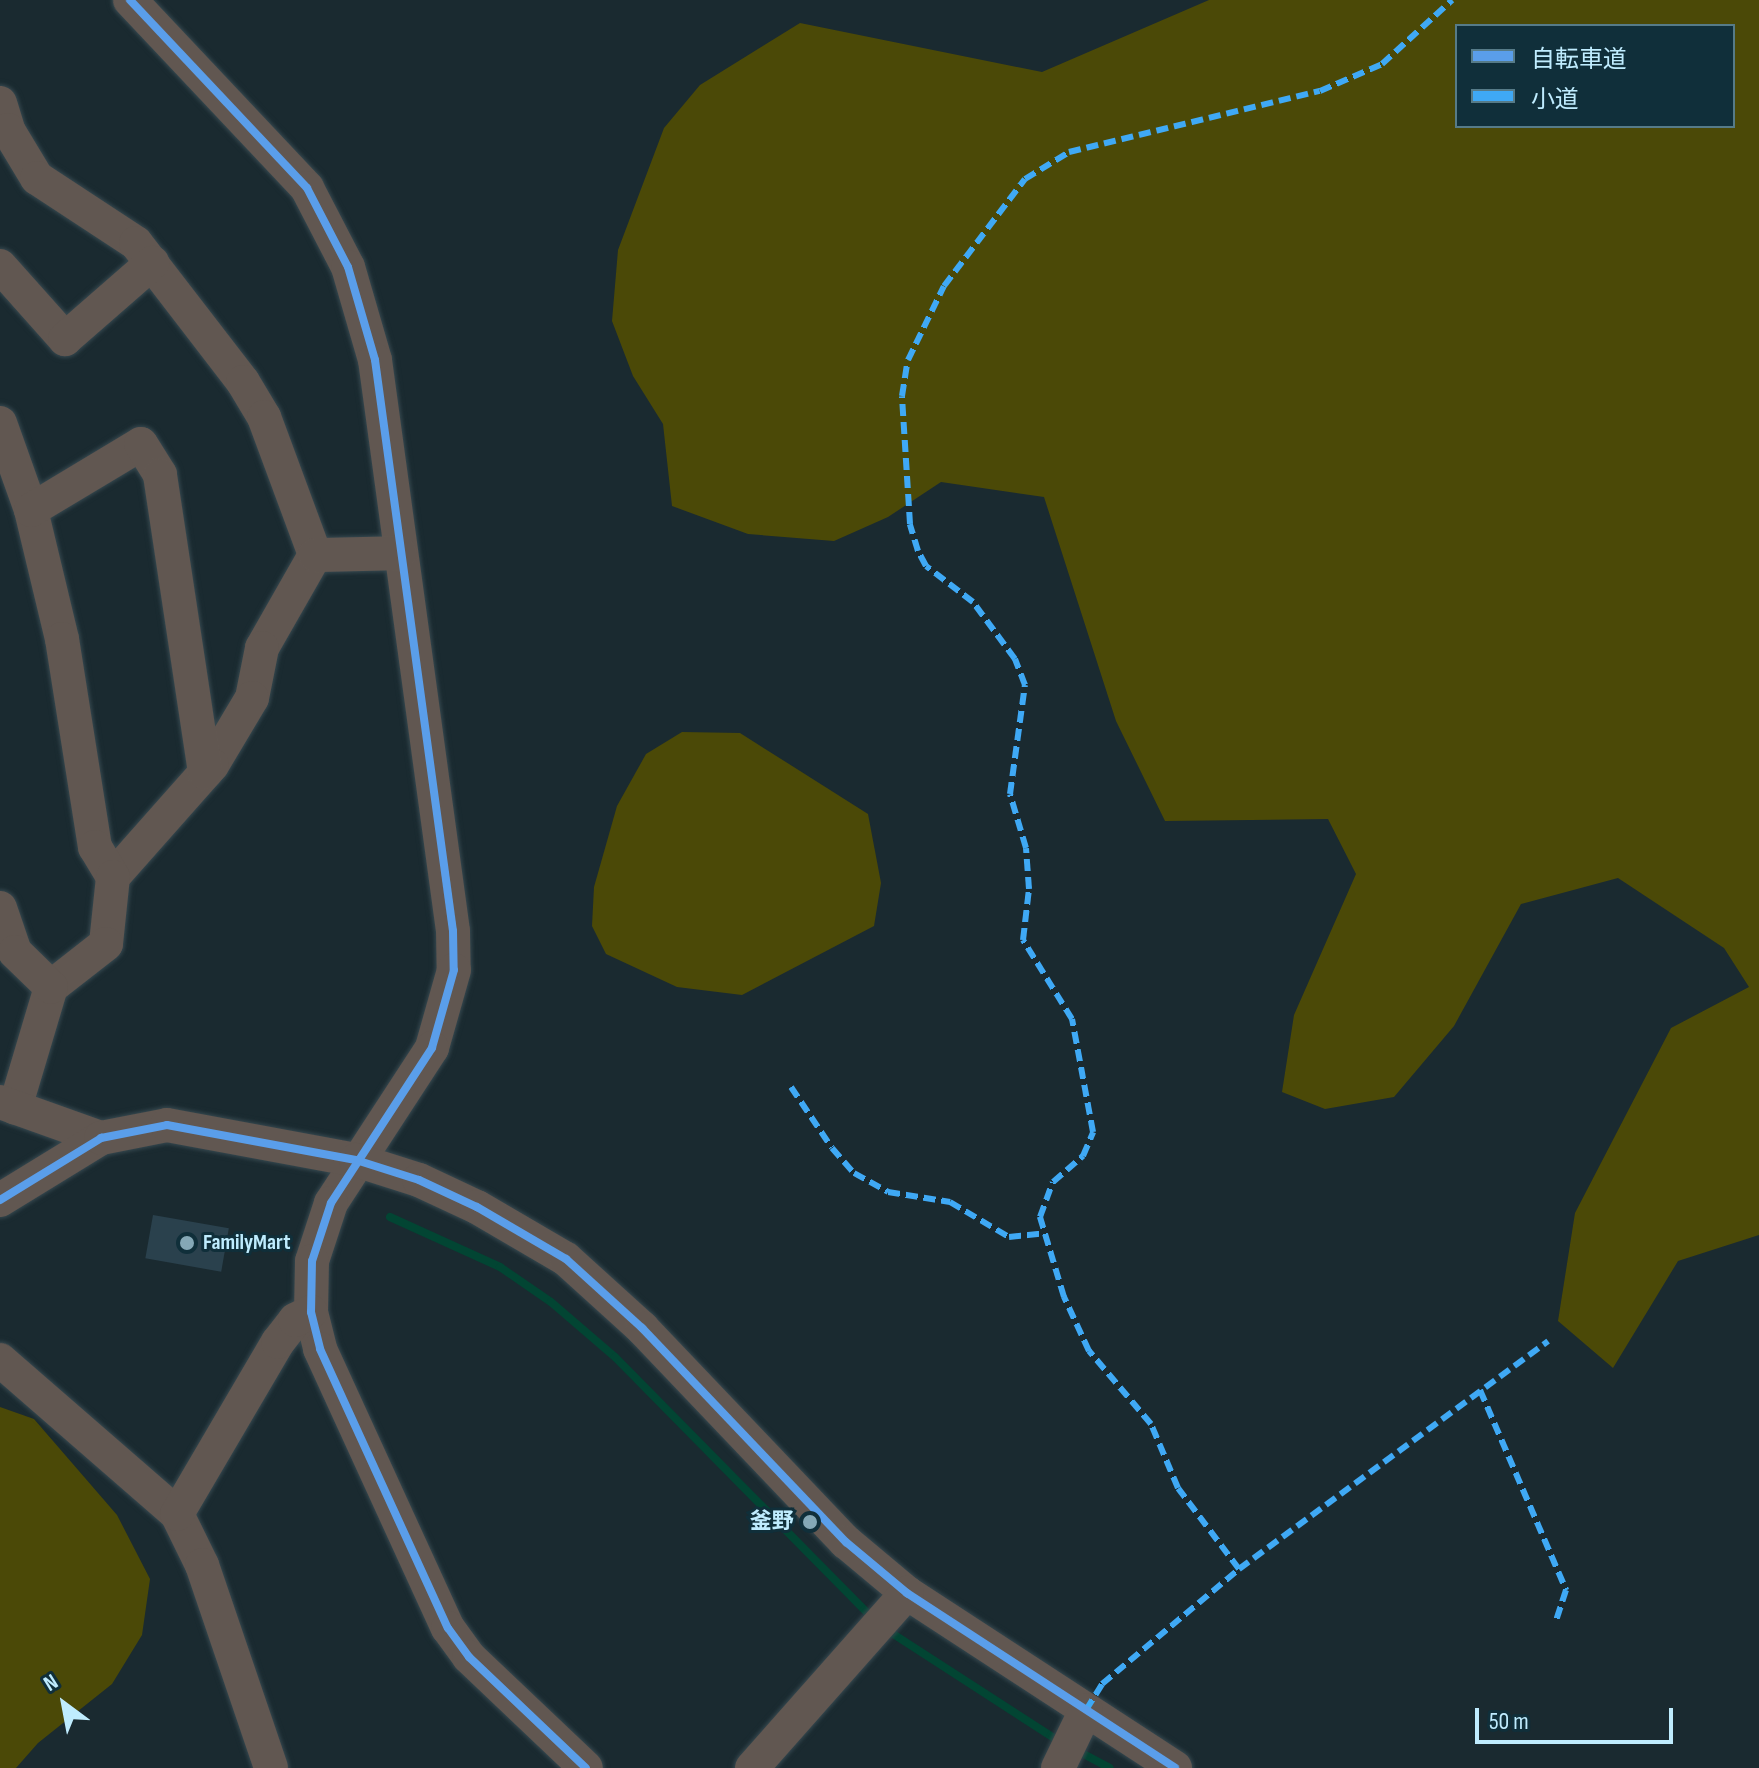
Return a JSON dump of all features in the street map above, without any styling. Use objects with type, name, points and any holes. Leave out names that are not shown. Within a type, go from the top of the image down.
[{"type":"street","points":[[130,0],[276,151],[329,224],[361,302],[375,360],[453,931],[454,970],[432,1048],[356,1160],[331,1203],[312,1261],[311,1312],[320,1349],[448,1628],[469,1657],[586,1768]]},
{"type":"street","points":[[0,103],[8,130],[37,178],[136,243],[264,417],[315,555],[262,648],[252,698],[205,773],[113,877],[106,944],[51,987],[7,1105],[101,1138]]},
{"type":"street","points":[[0,266],[65,339],[152,263]]},
{"type":"street","points":[[0,423],[31,510],[62,639],[95,847],[113,877]]},
{"type":"street","points":[[31,510],[141,444],[160,475],[205,773]]},
{"type":"street","points":[[315,555],[400,553]]},
{"type":"street","points":[[0,908],[15,952],[51,987]]},
{"type":"street","points":[[0,1200],[101,1138],[167,1125],[356,1160],[419,1180],[477,1207],[566,1259],[642,1328],[902,1600],[1083,1716],[1175,1768]]},
{"type":"street","points":[[177,1514],[278,1342],[295,1320],[311,1312]]},
{"type":"street","points":[[0,1360],[177,1514],[202,1565],[271,1768]]},
{"type":"street","points":[[752,1768],[902,1600]]},
{"type":"street","points":[[1060,1763],[1083,1716]]},
{"type":"shaded area","points":[[1209,0],[1759,0],[1759,1235],[1678,1261],[1613,1368],[1558,1321],[1575,1213],[1671,1028],[1749,987],[1724,948],[1618,878],[1521,904],[1454,1026],[1394,1097],[1325,1109],[1282,1092],[1294,1015],[1356,874],[1328,819],[1165,821],[1116,721],[1044,497],[941,482],[888,517],[834,541],[748,534],[672,506],[663,424],[633,376],[612,321],[618,250],[664,128],[700,85],[800,23],[1042,72]]},
{"type":"shaded area","points":[[682,732],[740,733],[868,814],[881,883],[874,926],[742,995],[677,987],[606,954],[592,926],[594,887],[617,806],[646,754]]},
{"type":"shaded area","points":[[0,1407],[34,1419],[117,1515],[150,1579],[142,1635],[112,1684],[38,1743],[16,1768],[0,1768]]},
{"type":"building","name":"FamilyMart","points":[[153,1215],[229,1228],[221,1272],[145,1258]]},
{"type":"waterway","points":[[390,1217],[500,1267],[551,1302],[615,1357],[873,1619]]},
{"type":"waterway","points":[[887,1630],[1060,1742]]},
{"type":"waterway","points":[[1076,1750],[1110,1768]]},
{"type":"marked path","points":[[1239,1569],[1178,1488],[1151,1424],[1089,1351],[1064,1297],[1040,1217],[1053,1182],[1083,1156],[1093,1132],[1072,1019],[1023,940],[1029,889],[1026,848],[1010,794],[1025,685],[1015,659],[973,602],[926,566],[918,551],[910,524],[902,396],[908,360],[944,286],[1025,179],[1069,152],[1320,91],[1382,64],[1452,0]]},
{"type":"marked path","points":[[791,1087],[832,1148],[854,1173],[888,1192],[950,1202],[1009,1237],[1045,1233]]},
{"type":"marked path","points":[[1086,1710],[1102,1684],[1239,1569],[1548,1341]]},
{"type":"marked path","points":[[1480,1390],[1566,1590],[1555,1623]]},
{"type":"cycle path","points":[[130,0],[307,188],[348,267],[375,360],[453,931],[454,970],[432,1048],[331,1203],[312,1261],[311,1312],[320,1349],[448,1628],[469,1657],[586,1768]]},
{"type":"cycle path","points":[[0,1200],[101,1138],[167,1125],[356,1160],[419,1180],[477,1207],[566,1259],[642,1328],[846,1542],[907,1593],[1175,1768]]},
{"type":"place","name":"FamilyMart","points":[[187,1243]]},
{"type":"place","name":"釜野","points":[[810,1522]]}]
